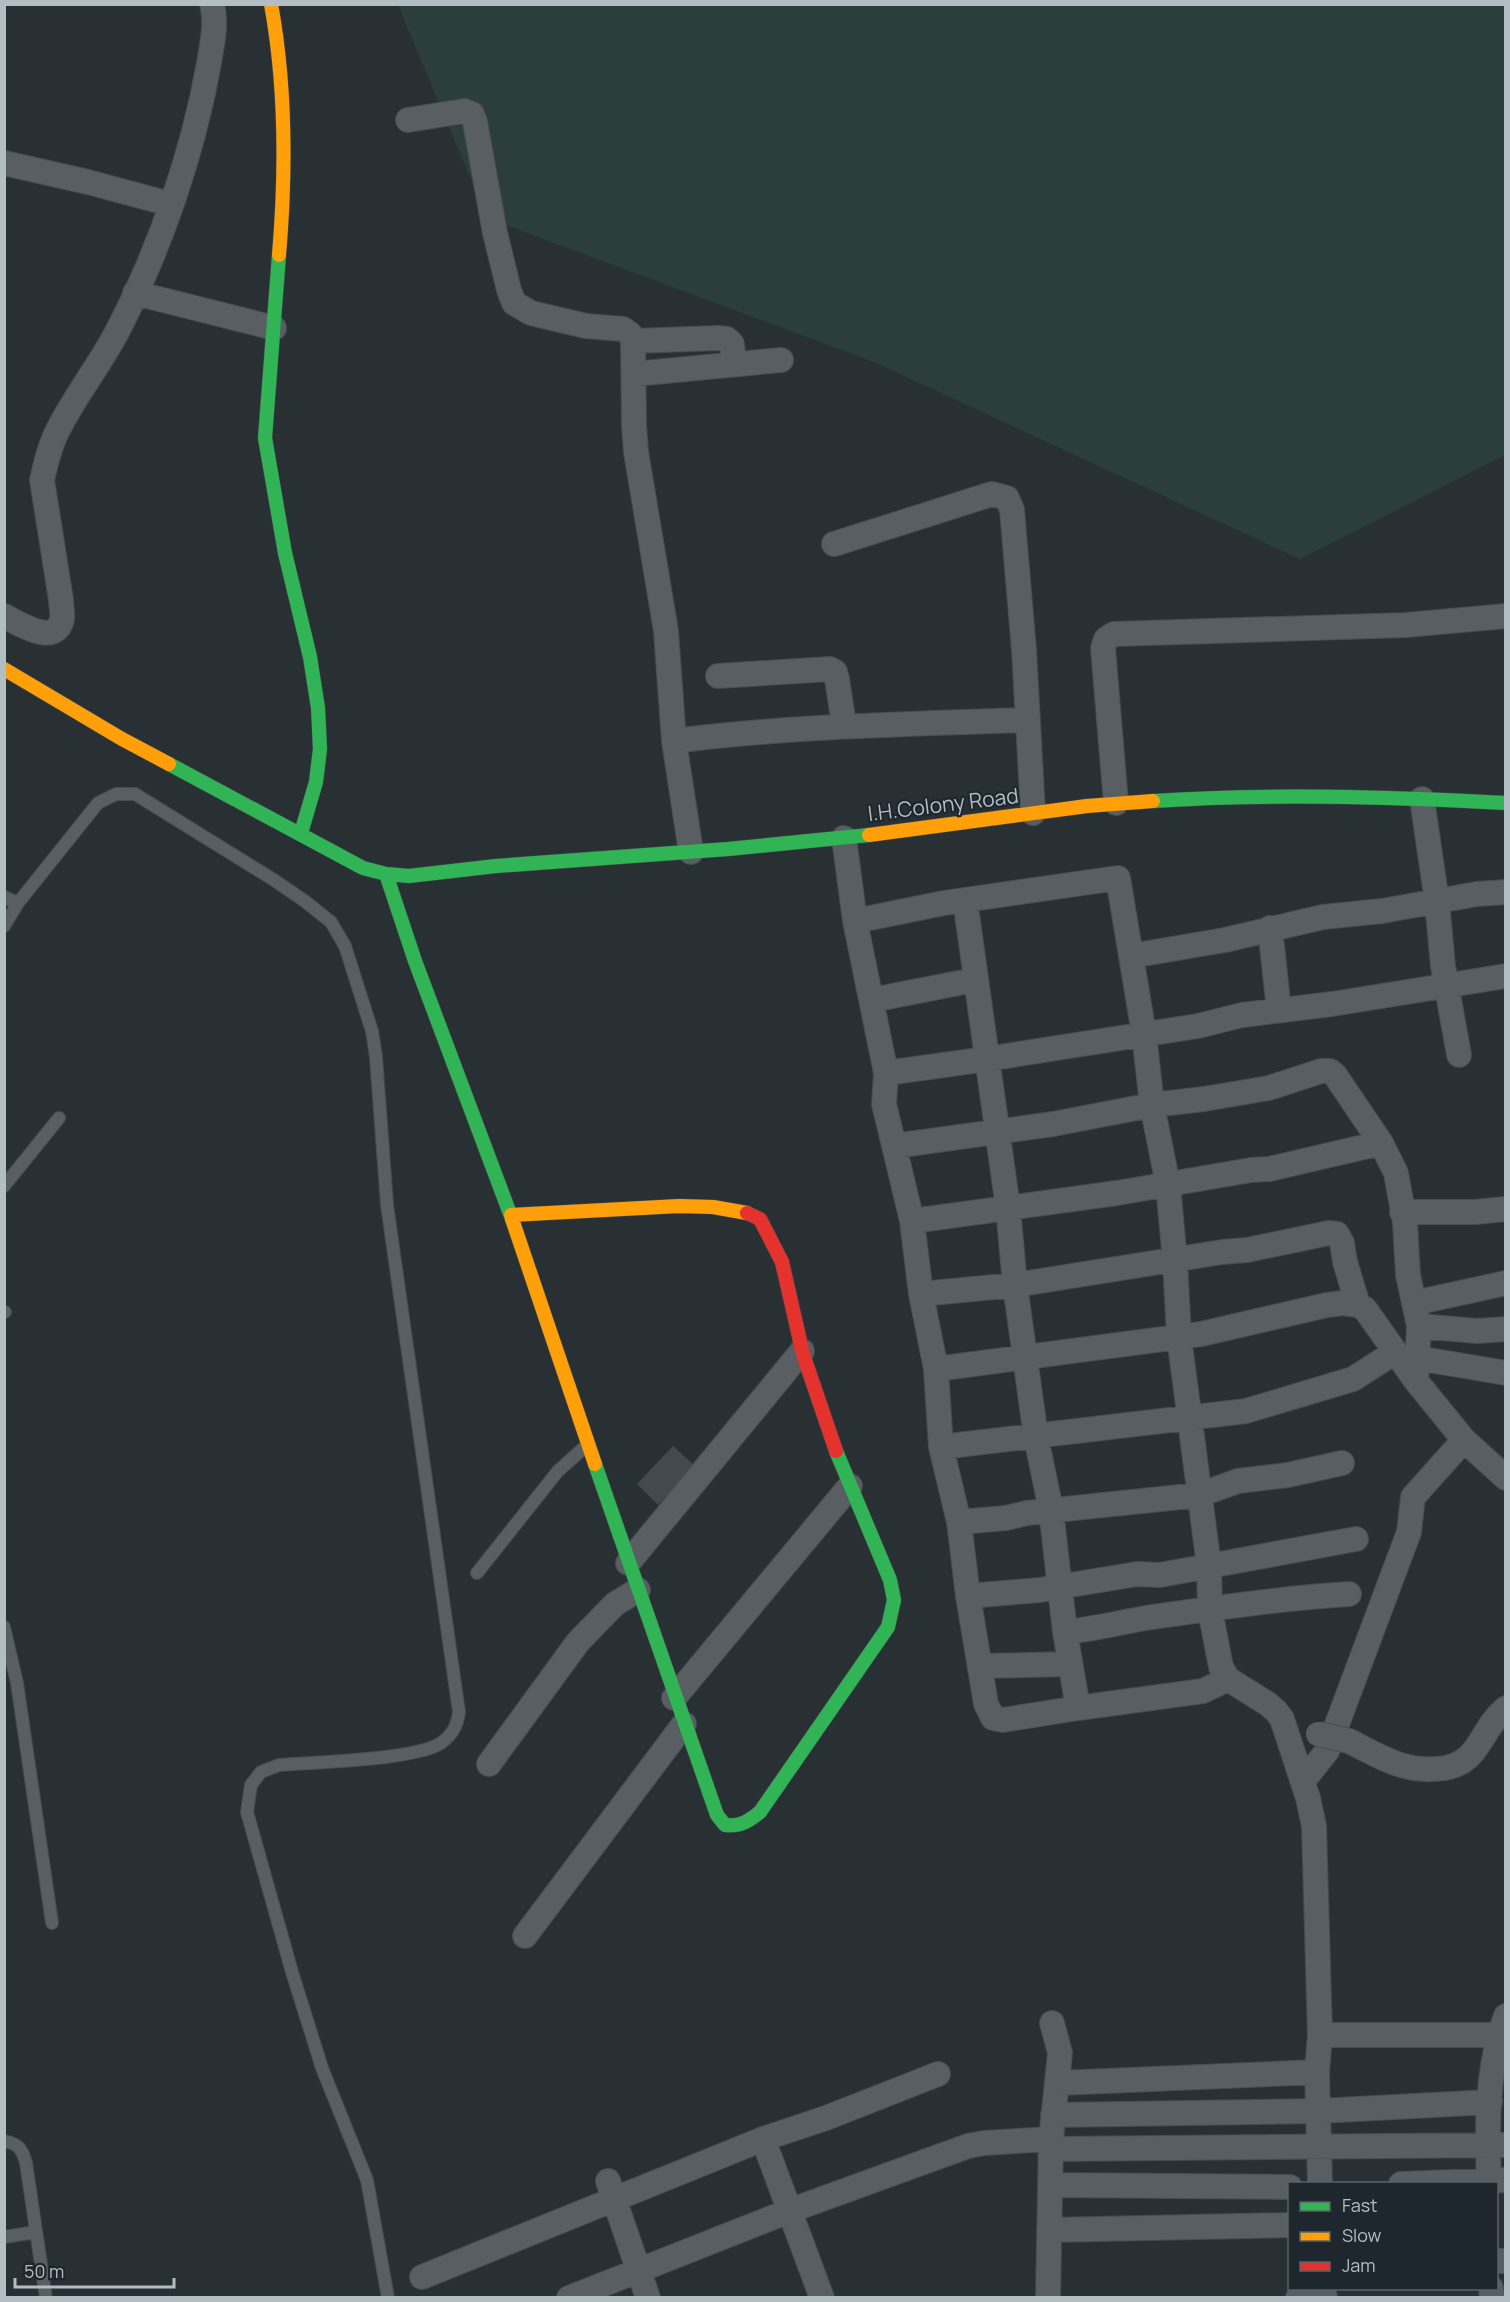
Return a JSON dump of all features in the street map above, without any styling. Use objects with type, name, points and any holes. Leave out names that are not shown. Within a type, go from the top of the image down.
[{"type":"street","points":[[4,616],[36,632],[44,633],[59,626],[62,619],[42,480],[45,465],[55,436],[117,332],[170,204],[200,113],[215,28],[212,4]]},
{"type":"street","points":[[271,4],[276,32],[282,125],[283,207],[252,322],[265,438],[285,553],[310,657],[318,708],[320,749],[316,782],[301,833]]},
{"type":"street","points":[[408,120],[464,111],[472,114],[495,232],[514,303],[531,313],[586,326],[624,329],[633,340],[636,452],[669,648],[674,741],[691,852]]},
{"type":"street","points":[[4,163],[82,180],[170,204]]},
{"type":"street","points":[[135,293],[252,322]]},
{"type":"street","points":[[633,340],[727,339],[732,344],[734,364]]},
{"type":"street","points":[[634,374],[781,360]]},
{"type":"street","points":[[834,544],[992,494],[1007,498],[1012,510],[1033,813]]},
{"type":"street","points":[[1116,803],[1103,648],[1106,639],[1114,634],[1407,625],[1506,616]]},
{"type":"street","name":"I.H.Colony Road","points":[[4,669],[122,740],[301,833],[363,868],[386,874],[409,876],[844,838],[1116,803],[1223,796],[1422,799],[1506,803]]},
{"type":"street","points":[[718,676],[830,669],[835,672],[837,679],[844,725]]},
{"type":"street","points":[[674,741],[745,732],[844,725],[1028,720]]},
{"type":"street","points":[[1422,799],[1437,902],[1443,966],[1459,1055]]},
{"type":"street","points":[[844,838],[855,921],[873,1000],[886,1073],[884,1104],[912,1221],[921,1294],[936,1369],[941,1447],[959,1522],[968,1596],[986,1704],[993,1718],[1003,1720],[1203,1691],[1228,1679]]},
{"type":"street","points":[[386,874],[511,1215],[674,1698],[717,1815],[725,1825],[735,1827],[749,1822],[760,1812],[888,1627],[894,1600],[890,1580],[820,1411],[802,1351],[784,1265],[759,1218],[734,1210],[698,1206],[511,1215]]},
{"type":"street","points":[[855,921],[965,900],[1118,878],[1152,1104],[1168,1185],[1179,1337],[1209,1566],[1210,1610],[1221,1667],[1228,1679],[1276,1711],[1282,1719],[1306,1789],[1314,1826],[1320,2036],[1317,2072],[1320,2182]]},
{"type":"street","points":[[1131,956],[1225,940],[1323,917],[1382,911],[1506,891]]},
{"type":"street","points":[[965,900],[974,980],[1008,1208],[1015,1286],[1036,1437],[1050,1510],[1065,1632],[1078,1708]]},
{"type":"street","points":[[1270,928],[1279,1010]]},
{"type":"street","points":[[886,1073],[1198,1026],[1242,1015],[1332,1004],[1506,976]]},
{"type":"street","points":[[873,1000],[974,980]]},
{"type":"street","points":[[894,1146],[1053,1124],[1152,1104],[1204,1099],[1269,1088],[1322,1071],[1330,1071],[1381,1143],[1396,1173],[1406,1261],[1419,1326],[1409,1364]]},
{"type":"street","points":[[912,1221],[1168,1185],[1198,1178],[1269,1170],[1381,1143]]},
{"type":"street","points":[[1402,1212],[1475,1212],[1506,1209]]},
{"type":"street","points":[[921,1294],[1015,1286],[1222,1252],[1247,1250],[1312,1235],[1337,1234],[1342,1243],[1345,1262],[1358,1305],[1374,1320],[1409,1364],[1464,1440],[1506,1478]]},
{"type":"street","points":[[1414,1303],[1506,1283]]},
{"type":"street","points":[[936,1369],[1201,1334],[1327,1305],[1358,1305]]},
{"type":"street","points":[[1419,1326],[1477,1331],[1506,1329]]},
{"type":"street","points":[[628,1563],[802,1351]]},
{"type":"street","points":[[941,1447],[1246,1411],[1409,1364],[1506,1372]]},
{"type":"street","points":[[1306,1789],[1327,1751],[1409,1532],[1413,1497],[1464,1440]]},
{"type":"street","points":[[959,1522],[1199,1495],[1238,1480],[1288,1475],[1342,1463]]},
{"type":"street","points":[[674,1698],[850,1486]]},
{"type":"street","points":[[968,1596],[1059,1587],[1137,1574],[1160,1575],[1356,1539]]},
{"type":"street","points":[[489,1764],[578,1642],[615,1604],[638,1590]]},
{"type":"street","points":[[1065,1632],[1311,1596],[1349,1594]]},
{"type":"street","points":[[980,1666],[1070,1664]]},
{"type":"street","points":[[1287,1737],[1318,1734],[1349,1742],[1403,1767],[1420,1771],[1454,1766],[1465,1760],[1473,1752],[1489,1725],[1506,1708]]},
{"type":"street","points":[[525,1936],[684,1724]]},
{"type":"street","points":[[1048,2298],[1052,2134],[1060,2053],[1052,2023]]},
{"type":"street","points":[[1320,2036],[1502,2025],[1492,2068],[1490,2102],[1497,2146],[1494,2181],[1463,2182]]},
{"type":"street","points":[[1058,2083],[1317,2072]]},
{"type":"street","points":[[422,2277],[611,2190],[826,2118],[938,2074]]},
{"type":"street","points":[[569,2298],[789,2211],[976,2145],[1052,2134],[1319,2111],[1490,2102]]},
{"type":"street","points":[[1052,2134],[1318,2148],[1497,2146]]},
{"type":"street","points":[[763,2139],[822,2295]]},
{"type":"street","points":[[1051,2185],[1288,2187]]},
{"type":"street","points":[[611,2190],[648,2298]]},
{"type":"street","points":[[1049,2230],[1288,2225]]},
{"type":"street","points":[[1298,2298],[1325,2297]]},
{"type":"lane","points":[[4,926],[18,903],[98,803],[116,794],[135,794],[274,880],[331,922],[345,946],[372,1032],[376,1057],[387,1205],[459,1712],[456,1728],[440,1744],[414,1753],[279,1765],[261,1772],[251,1785],[247,1812],[322,2068],[367,2180],[388,2298]]},
{"type":"lane","points":[[4,897],[18,903]]},
{"type":"lane","points":[[4,1186],[59,1118]]},
{"type":"lane","points":[[477,1573],[558,1471],[588,1444]]},
{"type":"lane","points":[[4,1627],[17,1683],[52,1923]]},
{"type":"lane","points":[[4,2141],[17,2144],[22,2151],[46,2298]]},
{"type":"lane","points":[[4,2238],[36,2232]]},
{"type":"green space","points":[[398,5],[1505,5],[1505,455],[1300,559],[874,362],[487,218]]},
{"type":"building","points":[[673,1446],[695,1466],[658,1505],[637,1484]]},
{"type":"traffic: fast","points":[[279,255],[265,438],[285,553],[310,657],[318,708],[320,749],[316,782],[301,833]]},
{"type":"traffic: fast","points":[[169,764],[363,868],[386,874],[409,876],[496,866],[728,849],[869,835]]},
{"type":"traffic: fast","points":[[1153,801],[1241,797],[1329,797],[1506,803]]},
{"type":"traffic: fast","points":[[386,874],[415,961],[512,1219]]},
{"type":"traffic: fast","points":[[595,1464],[717,1815],[725,1825],[735,1825],[744,1823],[760,1812],[888,1627],[894,1600],[890,1580],[836,1451]]},
{"type":"traffic: slow","points":[[271,4],[282,98],[284,161],[279,255]]},
{"type":"traffic: slow","points":[[4,669],[169,764]]},
{"type":"traffic: slow","points":[[869,835],[1087,806],[1153,801]]},
{"type":"traffic: slow","points":[[511,1215],[679,1206],[713,1207],[747,1213]]},
{"type":"traffic: slow","points":[[512,1219],[595,1464]]},
{"type":"traffic: jam","points":[[747,1213],[760,1219],[782,1262],[803,1354],[836,1451]]}]
